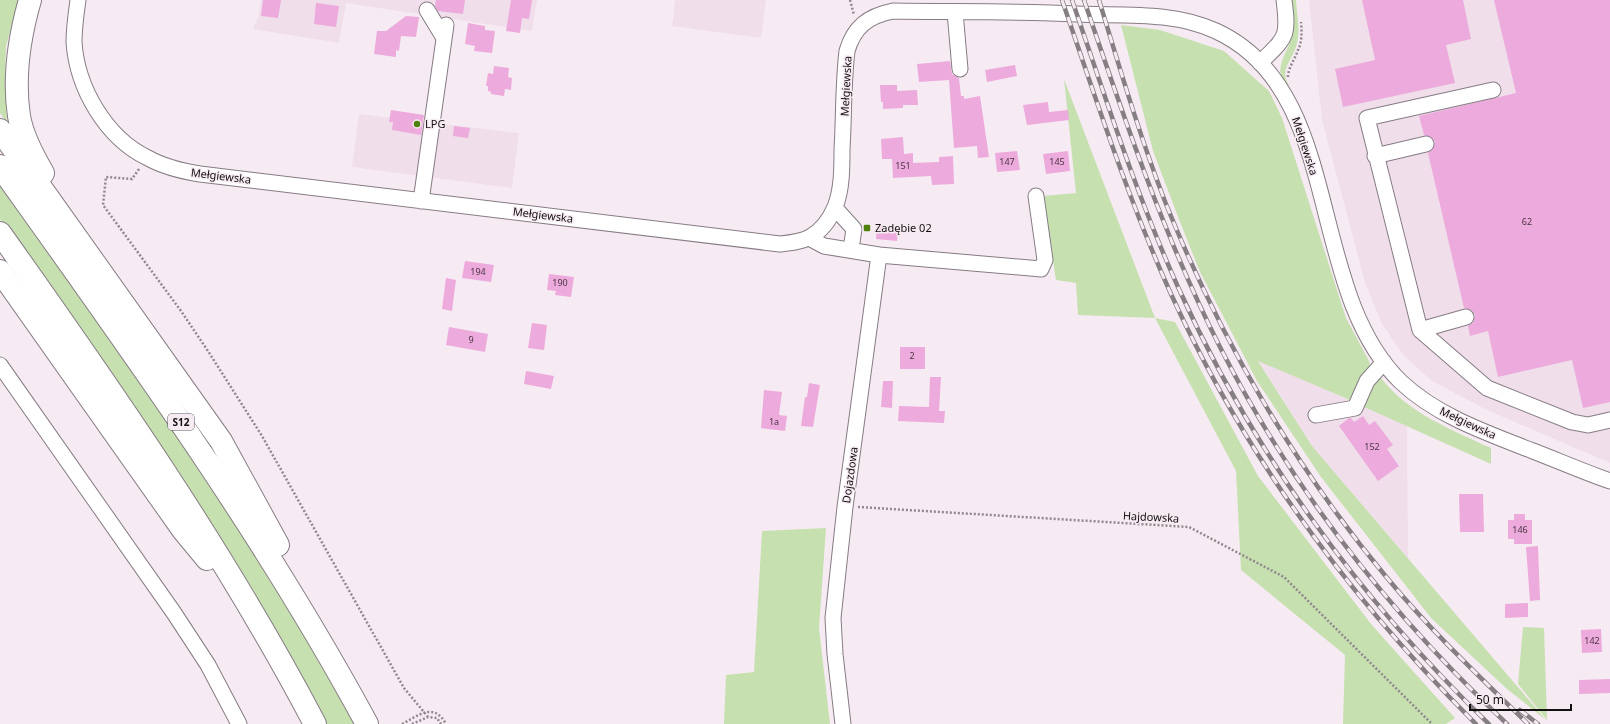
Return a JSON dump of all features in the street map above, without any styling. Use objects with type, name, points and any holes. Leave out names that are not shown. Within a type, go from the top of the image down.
[{"type":"highway","points":[[30,0],[22,28],[18,55],[16,80],[19,117],[25,135],[42,172],[94,262]]},
{"type":"highway","points":[[0,130],[221,441],[310,602],[348,688]]},
{"type":"highway","name":"S12","points":[[0,166],[136,358],[235,502],[297,600],[367,724]]},
{"type":"highway","points":[[0,233],[84,351],[154,454],[220,557],[315,724]]},
{"type":"highway","points":[[0,270],[183,530],[256,618]]},
{"type":"street","name":"Mełgiewska","points":[[78,0],[74,42],[81,77],[89,97],[102,118],[128,146],[146,158],[177,170],[780,244],[809,238],[819,231],[835,208],[839,194],[842,163],[846,65],[850,41],[861,25],[880,14],[893,11],[1067,13],[1170,18],[1194,23],[1215,30],[1237,42],[1260,63],[1282,92],[1301,128],[1309,150],[1338,261],[1362,326],[1384,362],[1400,381],[1438,410],[1500,438],[1610,481]]},
{"type":"street","points":[[1260,63],[1284,37],[1287,24],[1284,0]]},
{"type":"street","points":[[421,200],[445,31],[428,10]]},
{"type":"street","points":[[955,12],[960,69]]},
{"type":"street","points":[[1493,90],[1367,118],[1420,330],[1487,388],[1572,422],[1588,425],[1610,420]]},
{"type":"street","points":[[1376,156],[1426,144]]},
{"type":"street","points":[[809,238],[824,246],[879,255],[1041,269],[1045,260],[1036,196]]},
{"type":"street","points":[[835,208],[854,229],[851,250]]},
{"type":"street","name":"Dojazdowa","points":[[843,724],[835,654],[834,618],[845,507],[879,255]]},
{"type":"street","points":[[1420,330],[1466,317]]},
{"type":"street","points":[[1316,414],[1355,408],[1366,381],[1384,362]]},
{"type":"street","points":[[0,365],[208,665],[239,724]]},
{"type":"path","points":[[1288,78],[1299,49],[1301,40],[1301,20]]},
{"type":"path","points":[[146,158],[132,179],[106,177],[104,205],[182,311],[262,436],[404,688],[428,716],[437,718],[441,724]]},
{"type":"path","name":"Hajdowska","points":[[845,507],[1189,528],[1284,577],[1432,724]]},
{"type":"path","points":[[402,724],[424,712],[432,711],[439,714],[446,724]]},
{"type":"path","points":[[412,724],[428,716]]},
{"type":"shaded area","points":[[261,0],[537,0],[532,31],[346,3],[339,43],[253,29],[259,15]]},
{"type":"shaded area","points":[[675,0],[766,0],[761,38],[672,26]]},
{"type":"shaded area","points":[[1309,0],[1610,0],[1610,463],[1487,410],[1432,381],[1403,355],[1382,324],[1365,283],[1322,120]]},
{"type":"shaded area","points":[[359,114],[519,133],[512,188],[352,167]]},
{"type":"shaded area","points":[[1258,360],[1407,426],[1408,558],[1312,446]]},
{"type":"green space","points":[[0,0],[19,0],[6,46],[5,77],[7,123],[0,113]]},
{"type":"green space","points":[[1291,0],[1296,0],[1298,36],[1296,47],[1286,70],[1286,80],[1289,85],[1286,87],[1280,72],[1293,31]]},
{"type":"green space","points":[[1121,25],[1160,30],[1224,51],[1269,91],[1282,118],[1346,318],[1370,365],[1352,401],[1258,361],[1312,446],[1546,720],[1507,689],[1431,618],[1321,477],[1257,381],[1200,272],[1180,222],[1153,151]]},
{"type":"green space","points":[[1064,79],[1155,318],[1078,315],[1076,283],[1056,280],[1043,196],[1076,193]]},
{"type":"green space","points":[[0,180],[206,474],[291,610],[358,724],[324,724],[121,390],[0,219]]},
{"type":"green space","points":[[1155,318],[1175,322],[1258,476],[1371,624],[1455,718],[1446,724],[1343,724],[1345,655],[1241,570],[1236,471]]},
{"type":"green space","points":[[1378,378],[1381,378],[1404,401],[1417,411],[1446,427],[1491,448],[1491,464],[1362,406],[1366,394]]},
{"type":"green space","points":[[826,528],[819,628],[830,724],[724,724],[726,675],[754,672],[762,531]]},
{"type":"green space","points":[[1523,627],[1544,628],[1547,720],[1518,684]]},
{"type":"building","points":[[263,0],[281,0],[278,18],[261,16]]},
{"type":"building","points":[[436,0],[465,0],[463,14],[438,11],[435,6]]},
{"type":"building","points":[[511,0],[532,0],[529,19],[522,18],[520,33],[506,31]]},
{"type":"building","points":[[1362,0],[1463,0],[1471,39],[1446,45],[1455,83],[1343,107],[1335,69],[1375,60]]},
{"type":"building","points":[[1494,0],[1610,0],[1610,402],[1583,408],[1572,360],[1498,377],[1488,331],[1470,336],[1468,326],[1473,323],[1475,315],[1472,310],[1464,308],[1428,153],[1432,150],[1435,142],[1432,138],[1424,135],[1419,116],[1516,93]]},
{"type":"building","points":[[316,3],[339,6],[336,27],[314,24]]},
{"type":"building","points":[[406,16],[419,17],[416,37],[401,36],[399,51],[396,50],[396,57],[374,54],[377,31],[386,31]]},
{"type":"building","points":[[468,23],[485,26],[485,30],[495,31],[492,53],[474,51],[475,46],[465,44]]},
{"type":"building","points":[[950,61],[952,74],[959,78],[961,96],[964,96],[964,99],[980,96],[989,157],[978,158],[977,146],[954,148],[949,80],[919,82],[917,64]]},
{"type":"building","points":[[1015,65],[1017,76],[987,82],[985,70]]},
{"type":"building","points":[[494,66],[509,68],[508,77],[512,78],[511,90],[505,89],[504,96],[491,94],[491,92],[488,91],[488,86],[486,86],[488,73],[493,74]]},
{"type":"building","points":[[880,85],[897,85],[897,91],[917,90],[918,105],[903,105],[903,108],[883,109]]},
{"type":"building","points":[[1048,102],[1049,112],[1068,110],[1069,120],[1027,125],[1023,105]]},
{"type":"building","points":[[391,110],[424,115],[421,135],[392,130],[393,122],[389,122]]},
{"type":"building","points":[[454,126],[470,128],[468,138],[453,136]]},
{"type":"building","points":[[903,137],[904,154],[913,153],[913,163],[939,162],[939,157],[953,156],[954,184],[932,185],[931,176],[893,178],[892,159],[882,159],[881,139]]},
{"type":"building","points":[[1017,151],[1020,170],[997,172],[995,153]]},
{"type":"building","points":[[1068,151],[1070,171],[1046,174],[1043,154]]},
{"type":"building","points":[[877,225],[898,228],[897,241],[876,239]]},
{"type":"building","points":[[465,261],[494,265],[491,282],[462,278]]},
{"type":"building","points":[[549,274],[574,277],[571,297],[555,295],[556,291],[547,290]]},
{"type":"building","points":[[446,278],[456,280],[452,311],[442,309]]},
{"type":"building","points":[[532,323],[547,325],[544,350],[528,348]]},
{"type":"building","points":[[449,327],[488,334],[485,352],[446,345]]},
{"type":"building","points":[[900,347],[925,347],[925,369],[900,369]]},
{"type":"building","points":[[526,371],[554,376],[551,389],[524,384]]},
{"type":"building","points":[[930,377],[941,377],[939,411],[945,411],[944,423],[898,421],[899,406],[929,407]]},
{"type":"building","points":[[883,381],[893,381],[892,408],[881,407]]},
{"type":"building","points":[[809,383],[820,385],[813,427],[801,426],[805,397],[807,397]]},
{"type":"building","points":[[764,390],[782,392],[779,415],[787,416],[785,431],[761,428]]},
{"type":"building","points":[[1363,416],[1369,425],[1375,421],[1393,445],[1387,449],[1399,466],[1378,481],[1339,426],[1349,418],[1351,418],[1354,422]]},
{"type":"building","points":[[1459,494],[1483,494],[1484,532],[1460,532]]},
{"type":"building","points":[[1514,514],[1525,514],[1525,520],[1532,520],[1532,544],[1514,544],[1514,539],[1508,539],[1508,520],[1514,520]]},
{"type":"building","points":[[1538,546],[1540,600],[1530,601],[1526,547]]},
{"type":"building","points":[[1528,603],[1528,617],[1505,618],[1505,604]]},
{"type":"building","points":[[1601,629],[1602,652],[1582,653],[1581,630]]},
{"type":"building","points":[[1610,679],[1610,693],[1579,694],[1579,680]]},
{"type":"railway","points":[[1062,0],[1113,148],[1155,258],[1200,354],[1232,412],[1304,523],[1344,576],[1386,627],[1476,724]]},
{"type":"railway","points":[[1072,0],[1148,216],[1178,287],[1207,348],[1240,407],[1275,465],[1353,574],[1396,626],[1489,724]]},
{"type":"railway","points":[[1084,0],[1146,177],[1181,264],[1200,307],[1249,401],[1280,452],[1348,549],[1424,640],[1507,724]]},
{"type":"railway","points":[[1099,0],[1139,128],[1166,204],[1210,304],[1262,400],[1291,447],[1322,492],[1354,537],[1388,579],[1439,635],[1528,724]]},
{"type":"railway","points":[[1520,710],[1538,724]]},
{"type":"place","name":"LPG","points":[[417,124]]},
{"type":"place","name":"Zadębie 02","points":[[867,228]]}]
